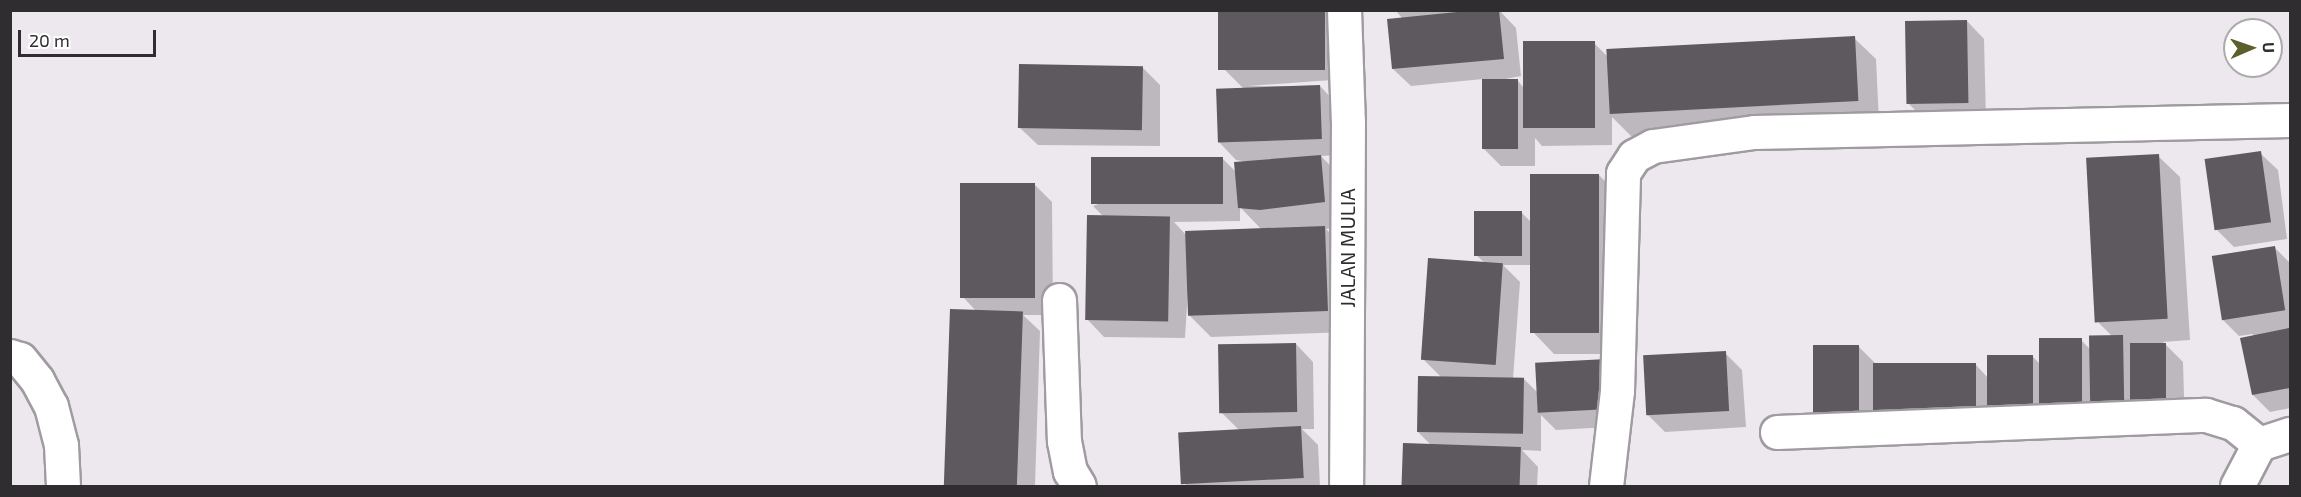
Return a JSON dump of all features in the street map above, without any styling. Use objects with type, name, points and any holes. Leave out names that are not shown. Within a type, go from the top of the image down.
[{"type":"street","name":"JALAN MULIA","points":[[1344,10],[1348,122],[1346,486]]},
{"type":"street","points":[[1606,486],[1617,391],[1623,173],[1634,156],[1653,146],[1754,132],[2290,120]]},
{"type":"street","points":[[1059,300],[1064,441],[1070,471],[1079,486]]},
{"type":"street","points":[[10,356],[20,359],[37,380],[51,406],[61,445],[63,486]]},
{"type":"street","points":[[1777,432],[2206,415],[2233,423],[2259,444]]},
{"type":"street","points":[[2236,486],[2259,444],[2290,434]]},
{"type":"building","points":[[1218,10],[1325,10],[1325,70],[1218,70]]},
{"type":"building","points":[[1499,10],[1504,59],[1392,69],[1387,19]]},
{"type":"building","points":[[1967,20],[1968,103],[1906,104],[1905,21]]},
{"type":"building","points":[[1855,36],[1858,101],[1610,114],[1606,49]]},
{"type":"building","points":[[1523,41],[1595,41],[1595,128],[1523,128]]},
{"type":"building","points":[[1019,64],[1143,66],[1142,130],[1018,128]]},
{"type":"building","points":[[1482,79],[1518,79],[1518,149],[1482,149]]},
{"type":"building","points":[[1320,85],[1322,139],[1218,143],[1216,89]]},
{"type":"building","points":[[2261,151],[2271,222],[2215,230],[2205,159]]},
{"type":"building","points":[[2159,154],[2168,319],[2095,323],[2086,158]]},
{"type":"building","points":[[1321,155],[1325,202],[1260,210],[1238,208],[1234,162]]},
{"type":"building","points":[[1091,157],[1223,157],[1223,204],[1091,204]]},
{"type":"building","points":[[1530,174],[1599,174],[1599,333],[1530,333]]},
{"type":"building","points":[[960,183],[1035,183],[1035,298],[960,298]]},
{"type":"building","points":[[1474,211],[1522,211],[1522,256],[1474,256]]},
{"type":"building","points":[[1087,215],[1170,216],[1168,321],[1085,320]]},
{"type":"building","points":[[1325,226],[1328,311],[1188,316],[1185,231]]},
{"type":"building","points":[[2275,246],[2285,310],[2222,320],[2212,256]]},
{"type":"building","points":[[1428,258],[1503,263],[1496,365],[1421,360]]},
{"type":"building","points":[[950,309],[1023,312],[1017,486],[944,486]]},
{"type":"building","points":[[2289,328],[2290,388],[2252,395],[2240,338]]},
{"type":"building","points":[[2123,335],[2124,413],[2090,414],[2089,336]]},
{"type":"building","points":[[2039,338],[2082,338],[2082,414],[2039,414]]},
{"type":"building","points":[[1296,343],[1297,412],[1219,413],[1218,344]]},
{"type":"building","points":[[2130,343],[2166,343],[2166,413],[2130,413]]},
{"type":"building","points":[[1813,345],[1859,345],[1859,415],[1813,415]]},
{"type":"building","points":[[1726,351],[1729,411],[1646,415],[1643,355]]},
{"type":"building","points":[[1987,355],[2033,355],[2033,411],[1987,411]]},
{"type":"building","points":[[1607,359],[1610,409],[1538,413],[1535,363]]},
{"type":"building","points":[[1873,363],[1976,363],[1976,420],[1873,420]]},
{"type":"building","points":[[1418,376],[1524,378],[1523,434],[1417,432]]},
{"type":"building","points":[[1301,426],[1304,478],[1181,484],[1178,432]]},
{"type":"building","points":[[1403,443],[1521,447],[1520,486],[1401,486]]}]
